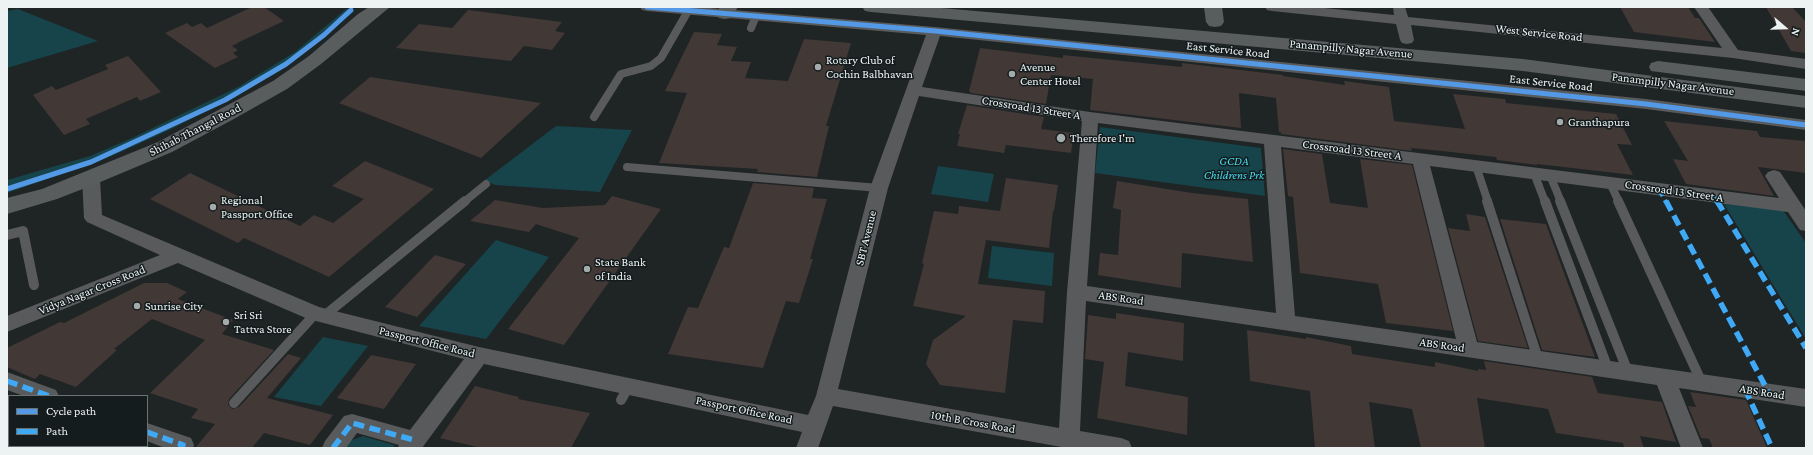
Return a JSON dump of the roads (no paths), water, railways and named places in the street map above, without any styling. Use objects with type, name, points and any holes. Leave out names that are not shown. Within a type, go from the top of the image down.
[{"type":"street","name":"Shihab Thangal Road","points":[[7,206],[49,194],[91,178],[164,147],[225,116],[274,88],[315,60],[366,12],[381,7]]},
{"type":"street","name":"East Service Road","points":[[647,7],[688,11],[727,11],[754,22],[935,31],[1646,104],[1806,125]]},
{"type":"street","name":"Panampilly Nagar Avenue","points":[[871,7],[941,10],[1516,64],[1806,102]]},
{"type":"street","name":"Panampilly Nagar Avenue","points":[[1022,7],[1214,15],[1407,40],[1627,63],[1806,85]]},
{"type":"street","name":"West Service Road","points":[[1272,7],[1400,13],[1806,64]]},
{"type":"street","points":[[1701,7],[1733,54]]},
{"type":"street","points":[[935,31],[941,10]]},
{"type":"street","points":[[1400,13],[1407,40]]},
{"type":"street","name":"SBT Avenue","points":[[807,448],[826,396],[879,188],[912,90],[935,31]]},
{"type":"street","name":"Crossroad 13 Street A","points":[[912,90],[1090,117],[1272,141],[1420,158],[1793,206]]},
{"type":"street","points":[[1069,439],[1077,292],[1090,117]]},
{"type":"street","points":[[1272,141],[1286,322]]},
{"type":"street","points":[[1420,158],[1468,348]]},
{"type":"street","points":[[1774,176],[1806,225]]},
{"type":"street","name":"Passport Office Road","points":[[91,178],[93,218],[176,256],[227,275],[319,315],[625,393],[816,426]]},
{"type":"street","name":"Vidya Nagar Cross Road","points":[[7,324],[176,256]]},
{"type":"street","name":"ABS Road","points":[[1077,292],[1806,398]]},
{"type":"street","points":[[333,448],[352,423],[411,444],[479,356]]},
{"type":"street","points":[[1664,377],[1692,448]]},
{"type":"street","points":[[7,381],[46,395]]},
{"type":"street","name":"10th B Cross Road","points":[[826,396],[1121,448]]},
{"type":"street","points":[[148,432],[183,445],[180,448]]},
{"type":"lane","points":[[594,117],[621,74],[651,66],[661,58],[688,11]]},
{"type":"lane","points":[[1476,166],[1538,359]]},
{"type":"lane","points":[[627,167],[879,188]]},
{"type":"lane","points":[[1542,174],[1608,369]]},
{"type":"lane","points":[[1542,174],[1628,372]]},
{"type":"lane","points":[[1610,182],[1702,383]]},
{"type":"lane","points":[[234,403],[319,315],[486,184]]},
{"type":"lane","points":[[7,235],[23,231],[34,285]]},
{"type":"place","name":"Rotary Club of Cochin Balbhavan","points":[[818,67]]},
{"type":"place","name":"Avenue Center Hotel","points":[[1012,74]]},
{"type":"place","name":"Granthapura","points":[[1560,122]]},
{"type":"place","name":"Therefore I'm","points":[[1061,138]]},
{"type":"place","name":"Regional Passport Office","points":[[213,207]]},
{"type":"place","name":"State Bank of India","points":[[587,269]]},
{"type":"place","name":"Sunrise City","points":[[137,306]]},
{"type":"place","name":"Sri Sri Tattva Store","points":[[226,322]]},
{"type":"park label","name":"GCDA Childrens Prk","points":[[1234,168]]}]
